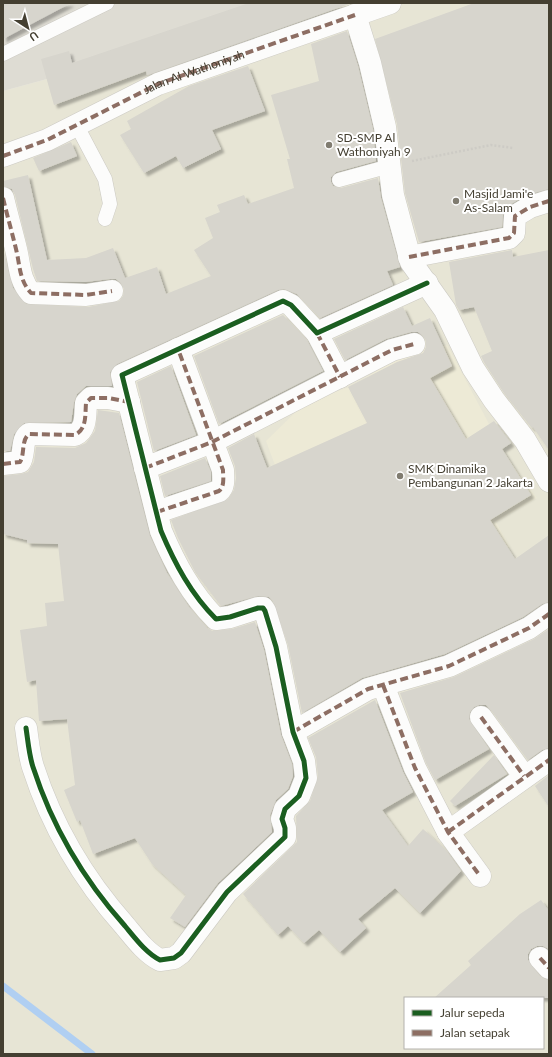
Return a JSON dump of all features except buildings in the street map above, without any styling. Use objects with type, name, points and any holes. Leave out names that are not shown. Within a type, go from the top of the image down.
[{"type":"street","name":"Jalan Al Wathoniyah","points":[[3,156],[47,140],[158,84],[390,3]]},
{"type":"street","points":[[355,15],[370,63],[385,127],[393,195],[409,257],[445,310],[473,368],[494,400],[525,440],[549,481]]},
{"type":"street","points":[[3,198],[16,251],[19,272],[25,287],[31,293],[86,295],[112,292]]},
{"type":"street","points":[[409,257],[509,238],[514,233],[515,216],[519,212],[549,201]]},
{"type":"street","points":[[318,333],[427,283]]},
{"type":"street","points":[[26,728],[33,766],[60,834],[79,865],[109,908],[137,940],[156,958],[165,960],[174,958],[180,953],[227,892],[285,838],[285,828],[282,820],[285,809],[299,796],[306,778],[304,761],[293,732],[276,647],[265,611],[262,608],[258,608],[230,617],[216,619],[191,591],[172,556],[161,531],[122,375],[283,302],[291,305],[318,333],[340,377]]},
{"type":"street","points":[[145,468],[212,442],[392,350],[414,344]]},
{"type":"street","points":[[156,512],[220,491],[222,489],[223,470],[178,349]]},
{"type":"street","points":[[3,464],[20,462],[23,456],[25,438],[30,434],[75,435],[79,433],[84,423],[86,403],[91,398],[108,398],[129,402]]},
{"type":"street","points":[[293,732],[368,689],[449,666],[529,628],[549,614]]},
{"type":"street","points":[[383,685],[416,768],[448,832],[480,876]]},
{"type":"street","points":[[481,717],[524,776]]},
{"type":"street","points":[[448,832],[524,776],[549,760]]},
{"type":"lane","points":[[3,54],[107,3]]},
{"type":"lane","points":[[77,126],[105,179],[110,204],[105,219]]},
{"type":"lane","points":[[339,180],[390,166]]},
{"type":"path","points":[[390,166],[491,144],[513,148]]},
{"type":"shaded area","points":[[3,3],[326,3],[3,91]]},
{"type":"shaded area","points":[[326,3],[549,3],[549,1054],[3,1054],[3,91]]},
{"type":"shaded area","name":"SMK Dinamika Pembangunan 2 Jakarta","points":[[447,345],[505,454],[537,498],[496,522],[510,547],[474,569],[291,508],[266,441],[306,402],[355,385],[381,368],[417,350]]},
{"type":"waterway","points":[[3,986],[92,1054]]},
{"type":"marked path","points":[[3,156],[47,140],[158,84],[355,15]]},
{"type":"marked path","points":[[3,198],[16,249],[20,272],[24,283],[31,293],[86,295],[112,291]]},
{"type":"marked path","points":[[409,257],[509,238],[514,233],[515,216],[530,207],[549,201]]},
{"type":"marked path","points":[[317,333],[340,377]]},
{"type":"marked path","points":[[145,468],[212,442],[392,350],[414,344]]},
{"type":"marked path","points":[[157,512],[219,491],[223,484],[223,470],[178,349]]},
{"type":"marked path","points":[[3,464],[20,462],[24,443],[29,434],[75,435],[82,429],[85,421],[86,403],[91,398],[108,398],[129,402]]},
{"type":"marked path","points":[[293,732],[368,689],[449,666],[529,628],[549,614]]},
{"type":"marked path","points":[[383,685],[415,768],[448,832],[480,876]]},
{"type":"marked path","points":[[481,717],[524,776]]},
{"type":"marked path","points":[[448,832],[549,760]]},
{"type":"marked path","points":[[540,958],[549,968]]},
{"type":"cycle path","points":[[26,728],[32,762],[41,789],[60,831],[83,871],[110,908],[145,949],[160,960],[174,958],[181,953],[227,892],[285,837],[285,828],[282,819],[285,809],[299,796],[306,778],[304,761],[293,732],[276,647],[265,611],[263,608],[258,608],[230,617],[216,619],[191,589],[184,578],[161,531],[122,375],[283,301],[291,305],[317,333],[427,283]]},
{"type":"place","name":"SD-SMP Al Wathoniyah 9","points":[[329,145]]},
{"type":"place","name":"Masjid Jami'e As-Salam","points":[[456,201]]},
{"type":"place","name":"SMK Dinamika Pembangunan 2 Jakarta","points":[[400,476]]}]
